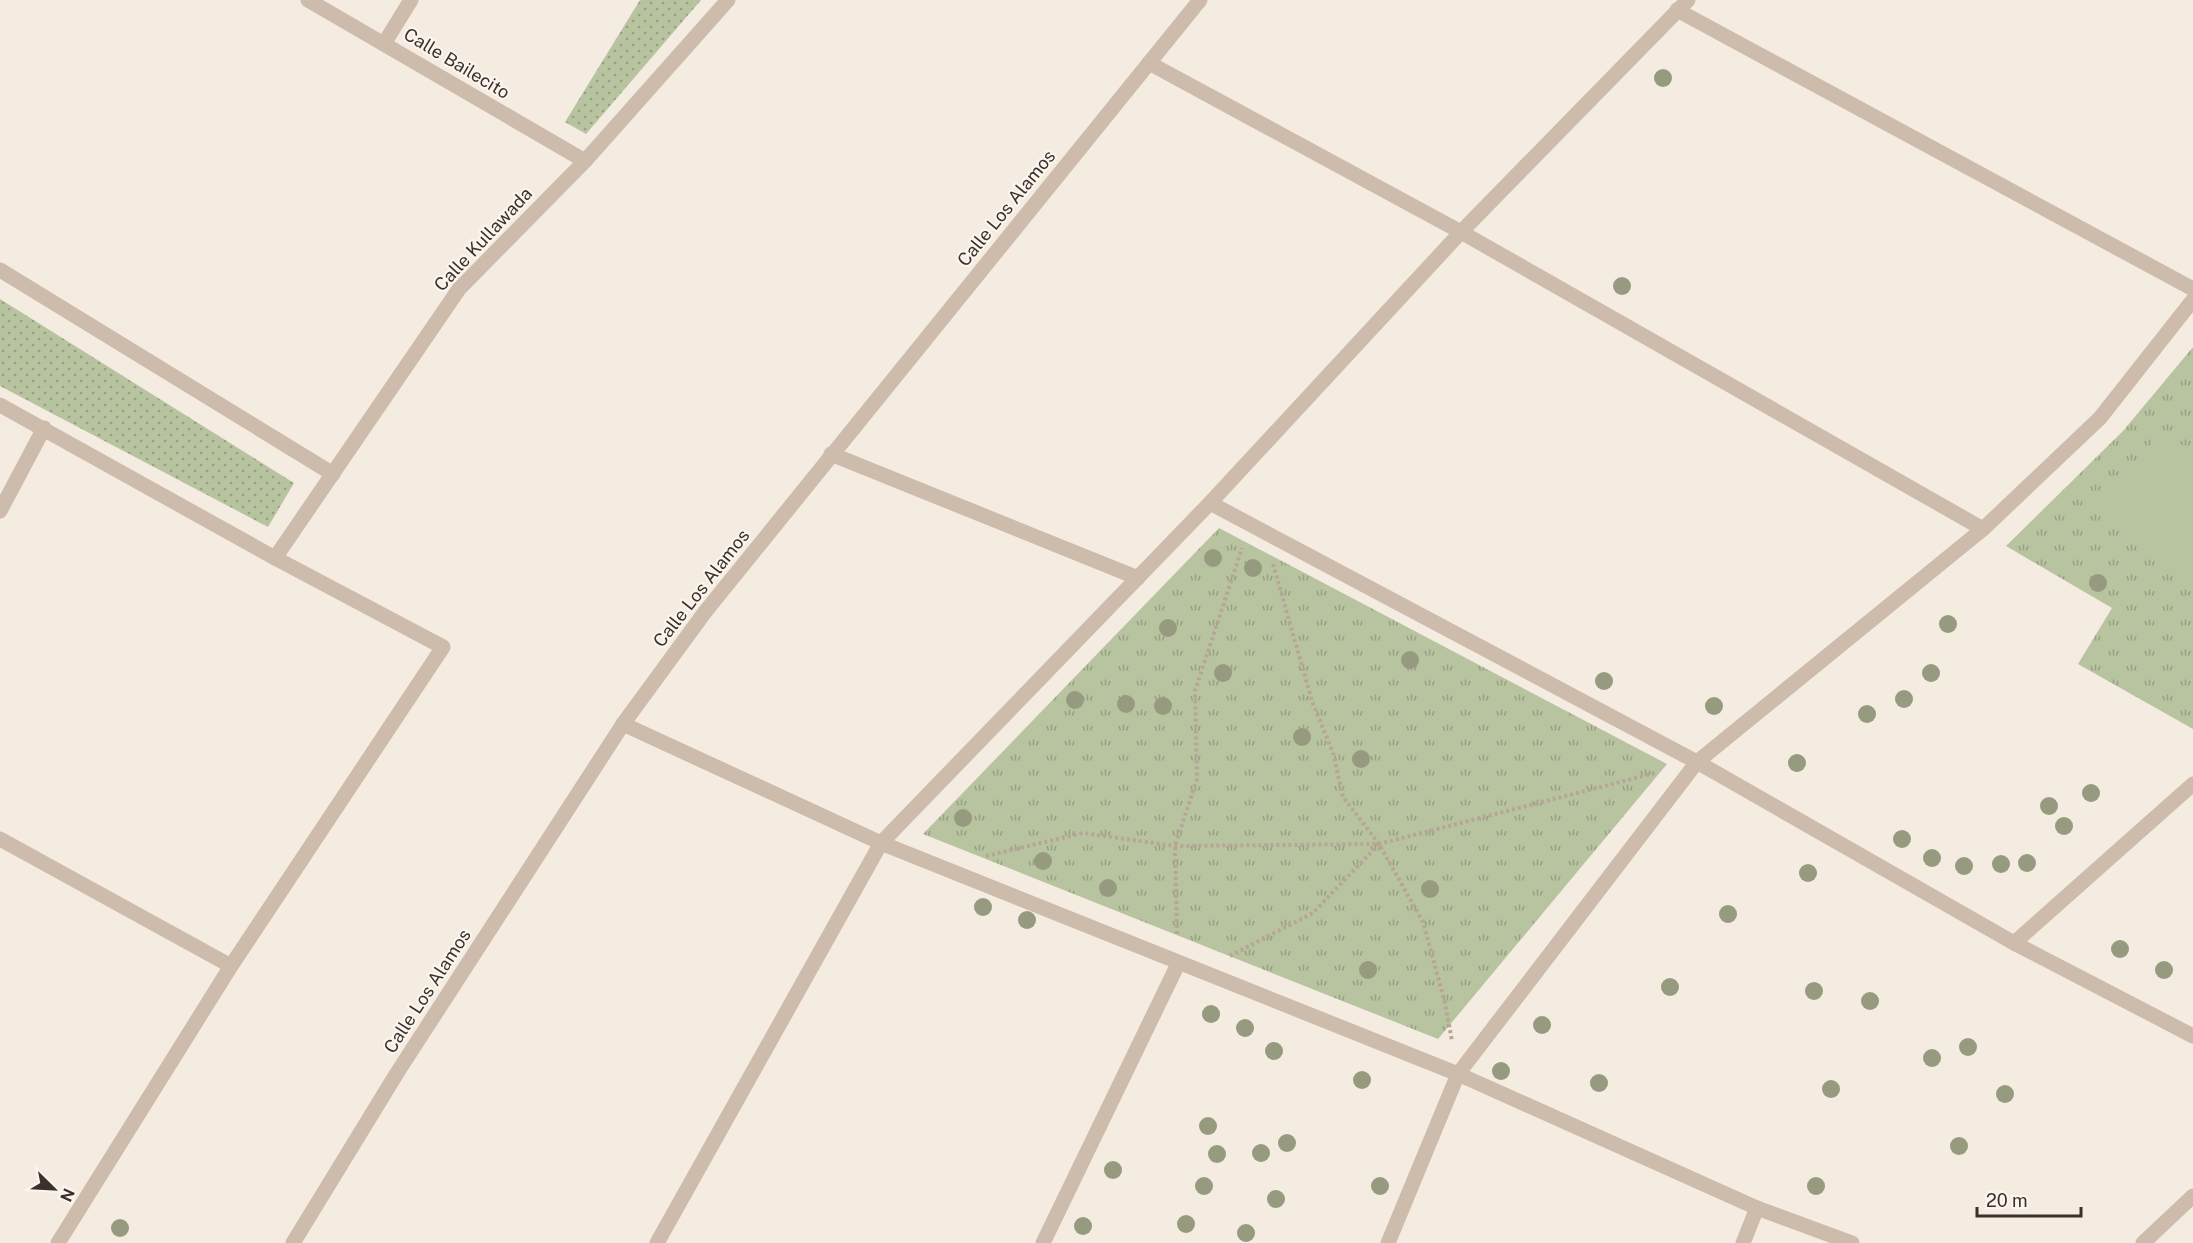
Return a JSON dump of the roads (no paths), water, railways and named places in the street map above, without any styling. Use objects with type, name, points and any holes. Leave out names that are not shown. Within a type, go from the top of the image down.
[{"type":"street","name":"Calle Bailecito","points":[[308,0],[385,42],[585,161]]},
{"type":"street","points":[[385,42],[411,0]]},
{"type":"street","name":"Calle Kullawada","points":[[275,558],[459,289],[585,161],[728,0]]},
{"type":"street","name":"Calle Los Alamos","points":[[293,1243],[397,1073],[623,724],[705,612],[1200,0]]},
{"type":"street","points":[[657,1243],[881,843],[1210,503],[1461,232],[1682,5],[2193,289]]},
{"type":"street","points":[[1149,63],[1461,232],[1983,529]]},
{"type":"street","points":[[0,270],[333,474]]},
{"type":"street","points":[[1388,1243],[1458,1074],[1697,762],[1983,529],[2100,418],[2193,300]]},
{"type":"street","points":[[0,405],[275,558],[443,647],[231,966],[58,1243]]},
{"type":"street","points":[[0,511],[44,428]]},
{"type":"street","points":[[831,454],[1138,578]]},
{"type":"street","points":[[1210,503],[1697,762],[2014,943],[2193,1036]]},
{"type":"street","points":[[623,724],[881,843],[1178,964],[1458,1074],[1756,1208],[1851,1243]]},
{"type":"street","points":[[2014,943],[2193,784]]},
{"type":"street","points":[[0,839],[231,966]]},
{"type":"street","points":[[1042,1243],[1178,964]]},
{"type":"street","points":[[2143,1243],[2193,1196]]},
{"type":"street","points":[[1743,1243],[1756,1208]]}]
